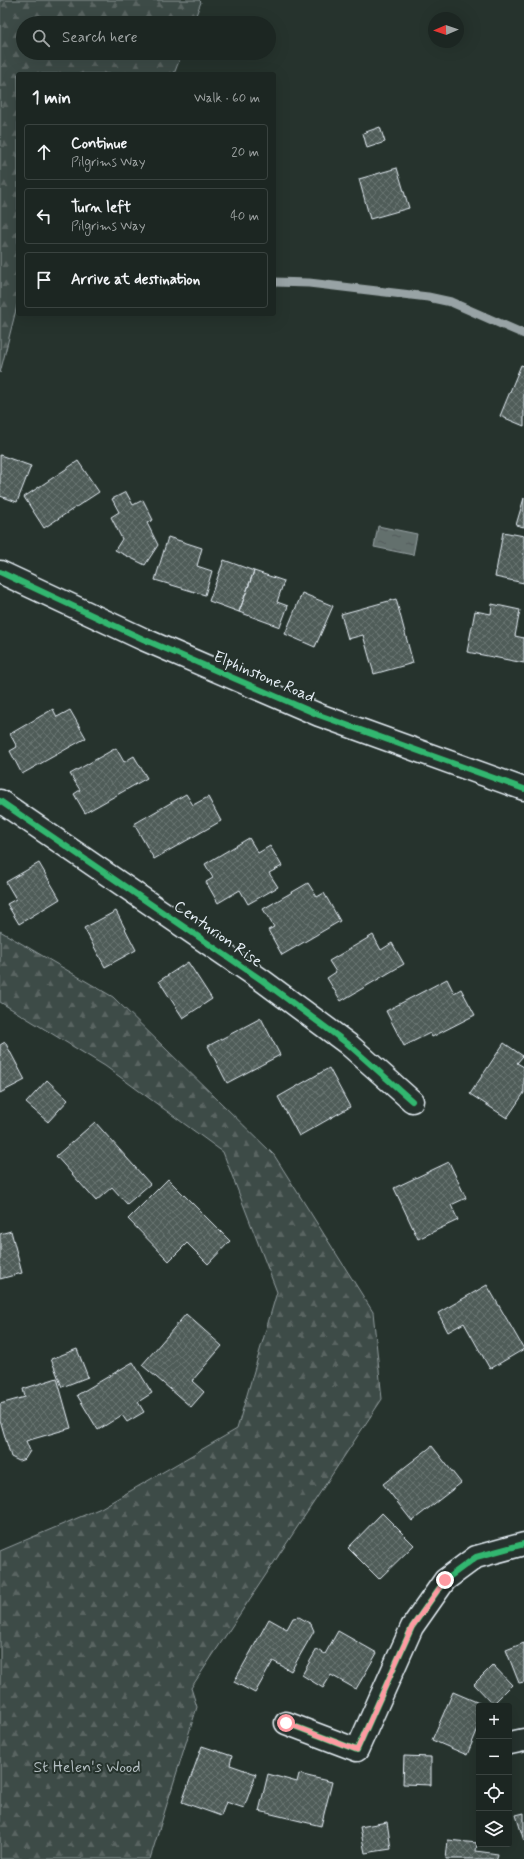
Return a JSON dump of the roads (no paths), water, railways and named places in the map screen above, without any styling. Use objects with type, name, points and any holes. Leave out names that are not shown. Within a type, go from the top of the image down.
[{"type":"street","name":"Elphinstone Road","points":[[0,572],[143,639],[319,715],[524,789]]},
{"type":"street","name":"Centurion Rise","points":[[0,801],[263,981],[348,1044],[412,1101]]},
{"type":"street","points":[[286,1723],[357,1750],[412,1627],[445,1580],[476,1557],[524,1544]]},
{"type":"water","points":[[378,526],[417,534],[413,555],[374,547]]},
{"type":"waterway","points":[[276,282],[309,283],[428,297],[451,302],[524,334]]},
{"type":"park label","name":"St Helen's Wood","points":[[87,1767]]}]
